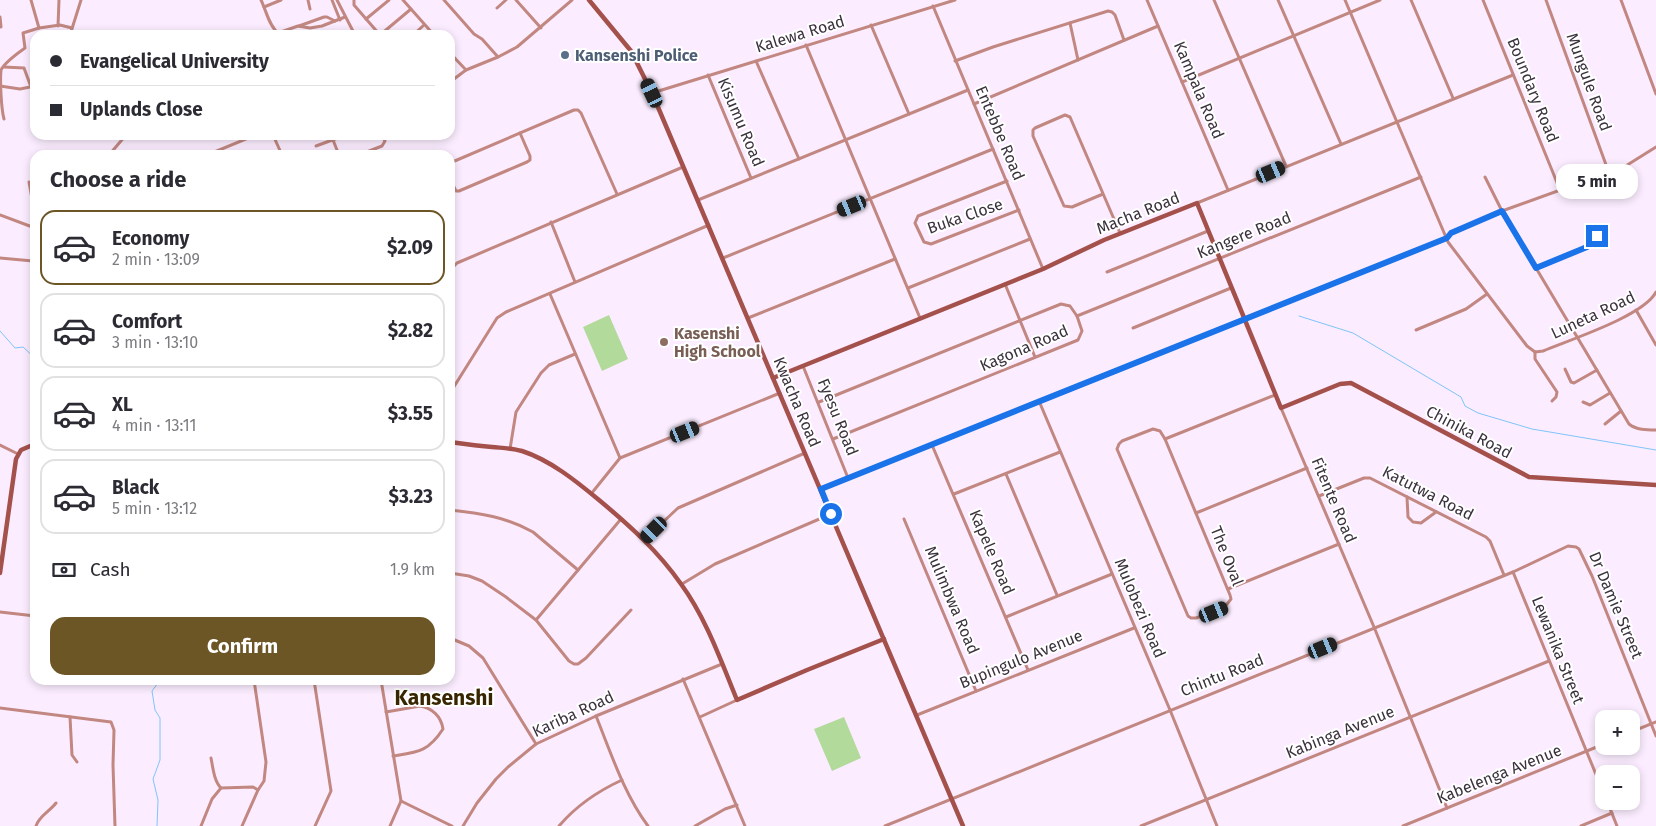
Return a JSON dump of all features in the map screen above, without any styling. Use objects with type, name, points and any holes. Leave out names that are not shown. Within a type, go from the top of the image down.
[{"type":"main road","name":"Kwacha Road","points":[[588,0],[631,50],[652,93],[964,826]]},
{"type":"main road","name":"Fitente Road","points":[[1197,203],[1281,408]]},
{"type":"main road","name":"Macha Road","points":[[774,378],[1044,269],[1120,234],[1197,203]]},
{"type":"main road","name":"Chinika Road","points":[[1281,408],[1340,384],[1351,383],[1529,477],[1656,485]]},
{"type":"main road","points":[[455,443],[510,449],[545,462],[592,494],[621,519],[644,540],[682,584],[696,606],[737,700],[884,639]]},
{"type":"main road","points":[[0,573],[18,454],[21,450],[30,446]]},
{"type":"street","points":[[30,0],[39,28]]},
{"type":"street","points":[[58,26],[59,0]]},
{"type":"street","points":[[32,30],[62,25],[72,28],[81,0]]},
{"type":"street","points":[[261,0],[275,30]]},
{"type":"street","points":[[264,7],[281,0]]},
{"type":"street","points":[[308,0],[310,8]]},
{"type":"street","points":[[332,0],[340,20]]},
{"type":"street","points":[[337,0],[352,30]]},
{"type":"street","points":[[354,0],[354,5],[376,30]]},
{"type":"street","points":[[366,19],[389,0]]},
{"type":"street","points":[[403,0],[429,30]]},
{"type":"street","points":[[444,0],[474,34],[482,39],[498,57]]},
{"type":"street","points":[[497,8],[506,0]]},
{"type":"street","points":[[516,0],[541,28]]},
{"type":"street","points":[[455,78],[466,70],[517,47],[572,0]]},
{"type":"street","name":"Kalewa Road","points":[[652,93],[954,0]]},
{"type":"street","name":"Kampala Road","points":[[1147,0],[1228,190]]},
{"type":"street","points":[[1214,0],[1286,166]]},
{"type":"street","points":[[1278,0],[1341,144]]},
{"type":"street","points":[[1345,0],[1452,248],[1527,346],[1535,352],[1535,359],[1557,392],[1556,397],[1552,401]]},
{"type":"street","points":[[1182,82],[1380,0]]},
{"type":"street","points":[[1411,0],[1453,98]]},
{"type":"street","name":"Boundary Road","points":[[1483,0],[1560,190]]},
{"type":"street","name":"Mungule Road","points":[[1546,0],[1609,173]]},
{"type":"street","points":[[1621,0],[1656,94]]},
{"type":"street","name":"Entebbe Road","points":[[933,6],[1044,269]]},
{"type":"street","points":[[386,30],[411,9]]},
{"type":"street","points":[[956,61],[1108,11],[1115,15],[1124,40]]},
{"type":"street","points":[[288,30],[324,16],[328,16],[336,22]]},
{"type":"street","points":[[0,17],[1,27]]},
{"type":"street","points":[[298,26],[316,27],[336,22],[345,17]]},
{"type":"street","points":[[1070,23],[1078,60]]},
{"type":"street","points":[[418,30],[424,25]]},
{"type":"street","points":[[871,25],[909,114]]},
{"type":"street","points":[[974,104],[1158,26]]},
{"type":"street","points":[[4,119],[0,102],[0,72],[25,48],[23,35],[24,32],[30,30]]},
{"type":"street","points":[[806,45],[920,318]]},
{"type":"street","points":[[455,61],[466,70]]},
{"type":"street","points":[[756,61],[798,159]]},
{"type":"street","points":[[4,67],[24,68],[30,81]]},
{"type":"street","name":"Kisumu Road","points":[[708,75],[751,178]]},
{"type":"street","name":"Macha Road","points":[[1197,203],[1513,75]]},
{"type":"street","points":[[0,86],[20,89],[30,87]]},
{"type":"street","points":[[698,200],[968,90]]},
{"type":"street","points":[[455,161],[574,110],[578,110],[582,113],[617,194]]},
{"type":"street","points":[[1103,194],[1072,207],[1064,206],[1033,136],[1033,130],[1037,126],[1065,115],[1070,117],[1103,194],[1120,234]]},
{"type":"street","points":[[455,190],[459,191],[530,160],[520,133]]},
{"type":"street","points":[[113,150],[122,140]]},
{"type":"street","points":[[218,150],[244,140]]},
{"type":"street","points":[[316,146],[333,140],[337,150]]},
{"type":"street","points":[[370,150],[384,144],[383,140]]},
{"type":"street","points":[[821,489],[1447,238],[1451,233],[1502,211],[1630,165],[1656,147]]},
{"type":"street","points":[[723,258],[993,149]]},
{"type":"street","points":[[455,265],[684,166]]},
{"type":"street","name":"Kangere Road","points":[[1077,316],[1421,177]]},
{"type":"street","points":[[1486,177],[1502,211],[1629,424],[1640,429],[1656,430]]},
{"type":"street","name":"Buka Close","points":[[1007,181],[918,216],[915,223],[921,239],[931,244],[1019,210]]},
{"type":"street","points":[[29,182],[30,188]]},
{"type":"street","points":[[0,214],[30,226]]},
{"type":"street","points":[[551,222],[576,282]]},
{"type":"street","points":[[455,385],[497,318],[506,312],[709,225]]},
{"type":"street","points":[[1107,272],[1208,231]]},
{"type":"street","points":[[1536,268],[1587,247],[1603,245],[1606,243],[1606,238],[1602,234],[1587,247]]},
{"type":"street","points":[[908,288],[1031,238]]},
{"type":"street","points":[[0,258],[30,261]]},
{"type":"street","points":[[748,318],[895,259]]},
{"type":"street","points":[[1006,284],[1035,357]]},
{"type":"street","points":[[1133,328],[1231,288]]},
{"type":"street","name":"Luneta Road","points":[[1535,352],[1543,351],[1613,322],[1652,300],[1656,292]]},
{"type":"street","points":[[550,294],[620,458]]},
{"type":"street","points":[[1416,330],[1466,309],[1487,294]]},
{"type":"street","name":"Kagona Road","points":[[819,402],[1061,304],[1070,306],[1077,316],[1082,331],[1078,340],[833,439]]},
{"type":"street","points":[[1636,310],[1656,345]]},
{"type":"street","points":[[510,449],[516,412],[541,373],[549,365],[575,354]]},
{"type":"street","name":"Fyesu Road","points":[[804,366],[848,478]]},
{"type":"street","points":[[1565,369],[1571,382],[1574,383],[1597,370]]},
{"type":"street","points":[[592,494],[620,458],[780,393]]},
{"type":"street","points":[[1583,402],[1590,405],[1610,393]]},
{"type":"street","points":[[1165,439],[1275,395]]},
{"type":"street","name":"Mulobezi Road","points":[[1039,401],[1217,826]]},
{"type":"street","name":"Fitente Road","points":[[1281,408],[1374,627],[1446,808]]},
{"type":"street","points":[[1605,424],[1621,411]]},
{"type":"street","name":"The Oval","points":[[1153,429],[1160,431],[1196,513],[1228,589],[1230,600],[1224,608],[1191,618],[1188,616],[1117,449],[1119,444],[1122,441],[1153,429]]},
{"type":"street","points":[[0,444],[18,454]]},
{"type":"street","name":"Kapele Road","points":[[932,445],[1028,670]]},
{"type":"street","points":[[954,494],[1060,452]]},
{"type":"street","points":[[644,540],[678,508],[805,453]]},
{"type":"street","points":[[1196,513],[1306,468]]},
{"type":"street","points":[[1006,474],[1057,596]]},
{"type":"street","name":"Katutwa Road","points":[[1319,496],[1360,479],[1368,478],[1486,537],[1504,575]]},
{"type":"street","points":[[1407,497],[1408,517],[1413,522],[1421,523],[1436,512]]},
{"type":"street","points":[[455,511],[496,517],[526,528],[578,570]]},
{"type":"street","points":[[682,584],[716,564],[831,514]]},
{"type":"street","points":[[536,620],[621,519]]},
{"type":"street","name":"Mulimbwa Road","points":[[904,519],[976,691]]},
{"type":"street","points":[[1228,589],[1339,544]]},
{"type":"street","name":"Chintu Road","points":[[885,826],[1513,572],[1568,546]]},
{"type":"street","name":"Dr Damie Street","points":[[1568,546],[1579,549],[1592,576],[1656,736]]},
{"type":"street","name":"Lewanika Street","points":[[1513,572],[1595,773]]},
{"type":"street","points":[[455,574],[469,576],[491,586],[536,620],[569,661],[574,664],[586,658],[631,610]]},
{"type":"street","points":[[1006,617],[1112,574]]},
{"type":"street","points":[[0,612],[30,615]]},
{"type":"street","name":"Bupingulo Avenue","points":[[917,715],[1134,628]]},
{"type":"street","points":[[455,640],[469,646],[483,658],[536,744]]},
{"type":"street","name":"Kabinga Avenue","points":[[1141,826],[1550,661]]},
{"type":"street","name":"Kariba Road","points":[[464,826],[477,803],[496,779],[536,744],[596,716],[722,664]]},
{"type":"street","points":[[683,679],[746,826]]},
{"type":"street","points":[[242,826],[264,781],[266,762],[255,685]]},
{"type":"street","points":[[315,685],[331,789],[315,826]]},
{"type":"street","points":[[382,685],[401,802],[390,826]]},
{"type":"street","points":[[700,717],[737,700]]},
{"type":"street","points":[[386,712],[420,706],[429,708],[442,722],[443,729],[428,747],[423,750],[393,756]]},
{"type":"street","points":[[0,708],[107,720],[113,724],[115,826]]},
{"type":"street","points":[[596,716],[622,780],[648,826]]},
{"type":"street","points":[[70,717],[72,754],[77,762]]},
{"type":"street","points":[[1640,728],[1656,722]]},
{"type":"street","name":"Kabelenga Avenue","points":[[1403,826],[1595,748]]},
{"type":"street","points":[[211,758],[216,781],[221,788]]},
{"type":"street","points":[[559,826],[573,811],[585,802],[622,780]]},
{"type":"street","points":[[201,826],[212,799],[221,788],[253,787],[258,790]]},
{"type":"street","points":[[401,802],[452,826]]},
{"type":"street","points":[[36,826],[40,818],[56,803]]},
{"type":"street","points":[[695,826],[724,809],[737,805]]},
{"type":"street","points":[[1611,810],[1617,826]]},
{"type":"street","points":[[1581,826],[1612,813]]},
{"type":"green space","points":[[609,315],[628,359],[602,371],[583,327]]},
{"type":"green space","points":[[844,717],[861,758],[832,771],[814,729]]},
{"type":"waterway","points":[[1299,316],[1353,333],[1461,397],[1465,406],[1478,413],[1532,429],[1656,450]]},
{"type":"waterway","points":[[0,331],[15,348],[23,347],[30,353]]},
{"type":"waterway","points":[[156,685],[152,691],[155,710],[160,718],[160,760],[153,779],[158,800],[157,826]]},
{"type":"place","name":"Kansenshi Police","points":[[565,55]]},
{"type":"place","name":"Kasenshi High School","points":[[664,342]]},
{"type":"district","name":"Kansenshi","points":[[444,698]]},
{"type":"route","points":[[831,514],[821,489],[1447,238],[1451,233],[1502,211],[1536,268],[1587,247],[1597,236]]}]
